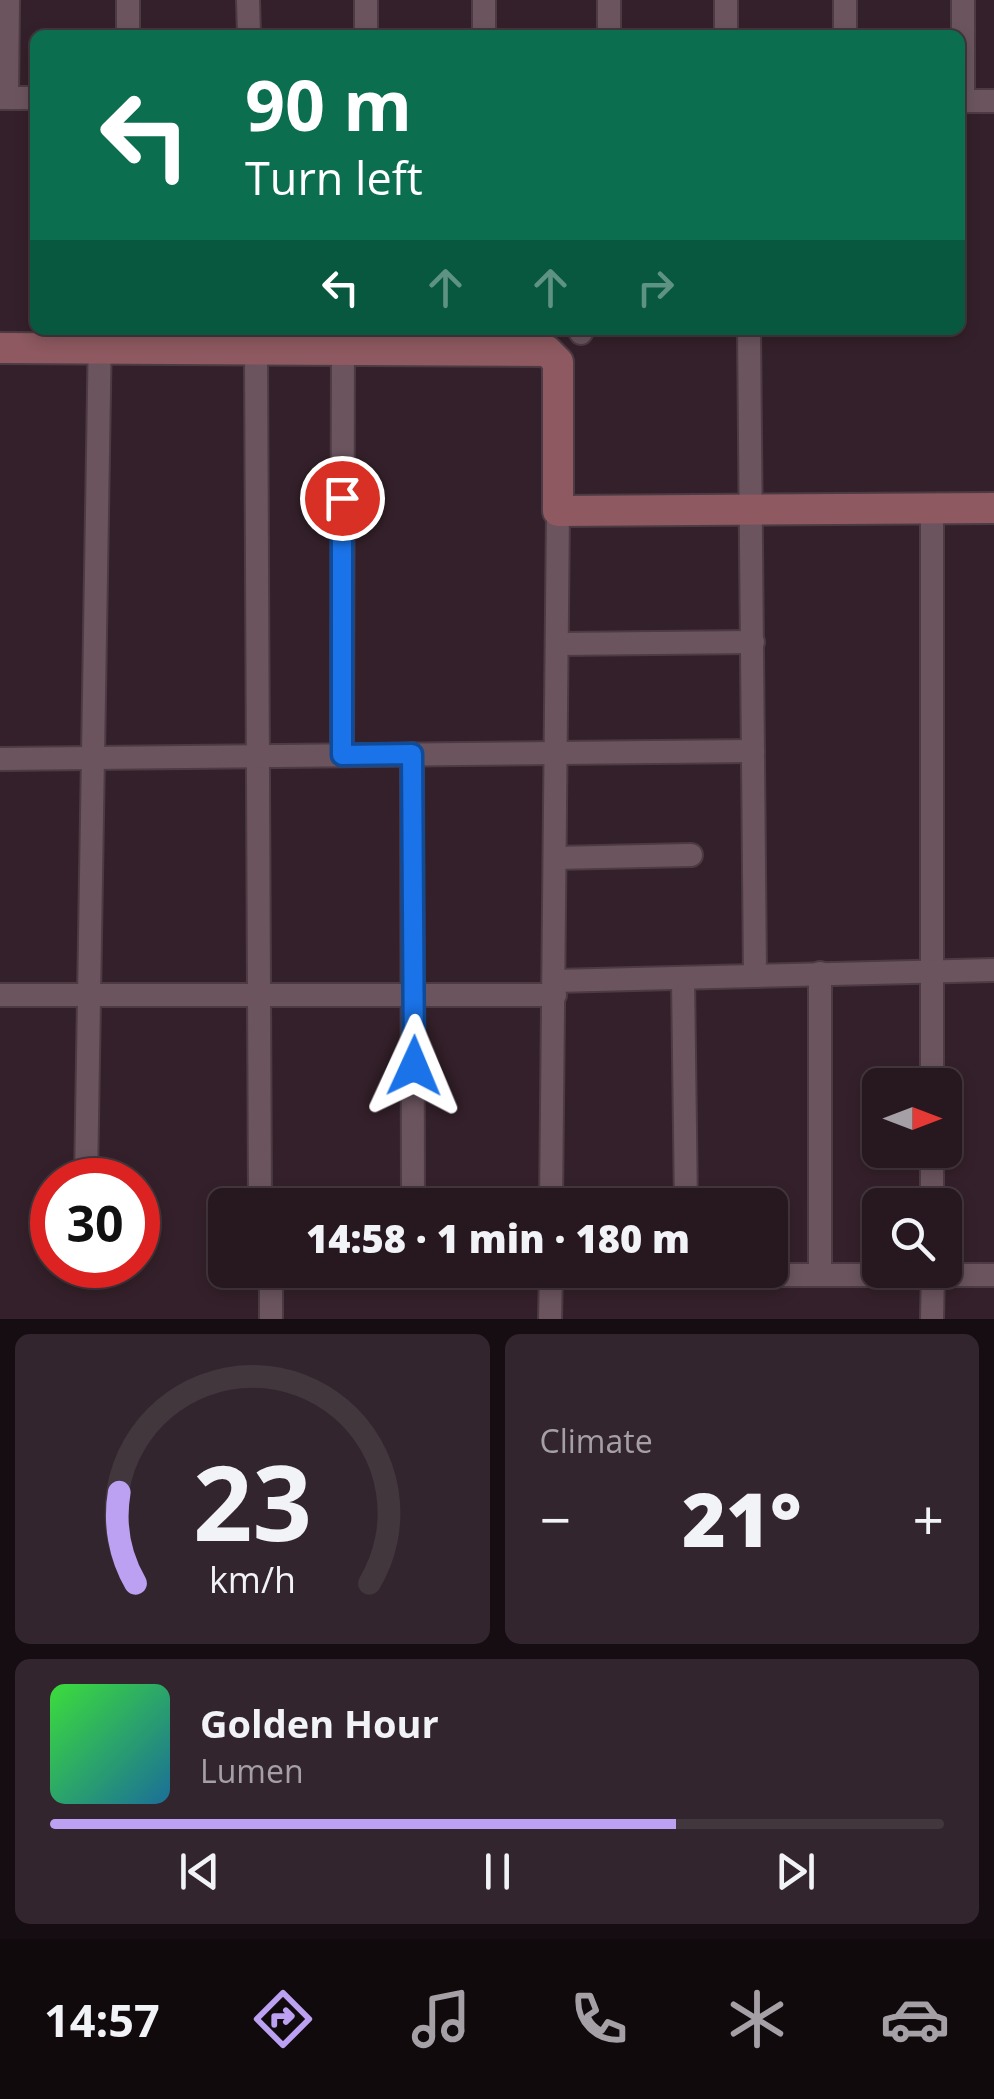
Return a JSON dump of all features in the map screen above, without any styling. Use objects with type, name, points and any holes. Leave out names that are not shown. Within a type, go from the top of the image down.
[{"type":"street","points":[[8,0],[4,98],[30,98]]},
{"type":"street","points":[[128,0],[128,30]]},
{"type":"street","points":[[248,0],[248,30]]},
{"type":"street","points":[[366,0],[366,30]]},
{"type":"street","points":[[484,0],[484,30]]},
{"type":"street","points":[[609,0],[609,30]]},
{"type":"street","points":[[726,0],[726,30]]},
{"type":"street","points":[[845,0],[845,30]]},
{"type":"street","points":[[963,0],[963,30]]},
{"type":"street","points":[[965,100],[994,101]]},
{"type":"street","points":[[750,335],[755,976]]},
{"type":"street","points":[[86,1158],[100,340]]},
{"type":"street","points":[[0,348],[100,340],[239,344],[342,341],[554,354],[558,362],[558,644],[552,1188]]},
{"type":"street","points":[[342,341],[342,755]]},
{"type":"street","points":[[239,344],[258,756],[260,1188]]},
{"type":"street","points":[[932,508],[932,1068]]},
{"type":"street","points":[[558,511],[994,508]]},
{"type":"street","points":[[558,644],[753,642]]},
{"type":"street","points":[[0,759],[753,751]]},
{"type":"street","points":[[412,754],[413,1188]]},
{"type":"street","points":[[556,858],[691,855]]},
{"type":"street","points":[[0,995],[415,996],[683,978],[994,970]]},
{"type":"street","points":[[820,974],[820,1274]]},
{"type":"street","points":[[683,978],[686,1188]]},
{"type":"street","points":[[788,1274],[862,1274]]},
{"type":"street","points":[[962,1274],[994,1275]]},
{"type":"street","points":[[271,1319],[272,1288]]},
{"type":"street","points":[[550,1319],[551,1288]]},
{"type":"street","points":[[932,1319],[933,1288]]},
{"type":"route","points":[[342,498],[342,755],[412,754],[414,1066]]}]
